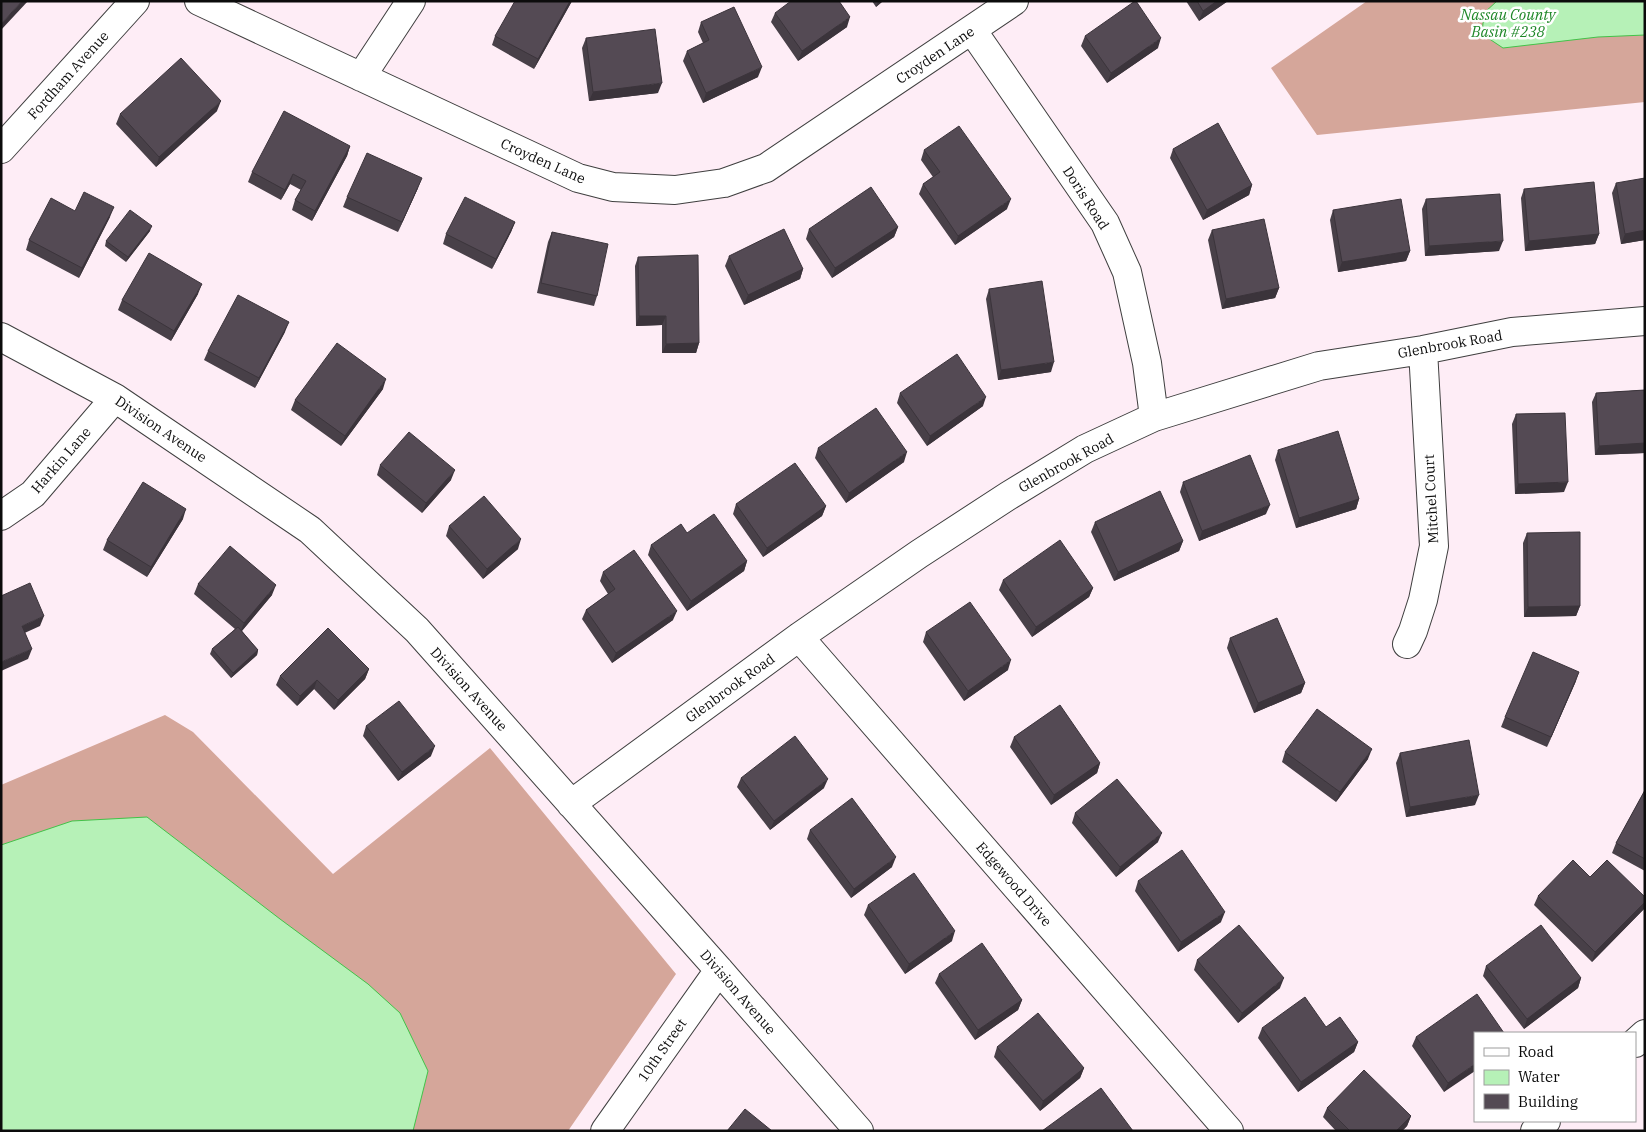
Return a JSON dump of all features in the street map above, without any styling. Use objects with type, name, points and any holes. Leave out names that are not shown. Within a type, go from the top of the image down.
[{"type":"street","name":"Fordham Avenue","points":[[1,149],[135,1]]},
{"type":"street","name":"Croyden Lane","points":[[199,1],[578,178],[613,187],[675,190],[724,183],[766,168],[1014,1]]},
{"type":"street","points":[[361,78],[411,1]]},
{"type":"street","name":"Doris Road","points":[[972,30],[1105,223],[1127,272],[1147,363],[1154,417]]},
{"type":"street","name":"Glenbrook Road","points":[[571,804],[799,638],[919,554],[1085,449],[1154,417],[1319,366],[1423,350],[1512,332],[1645,321]]},
{"type":"street","name":"Division Avenue","points":[[1,337],[115,398],[310,530],[417,630],[719,970],[859,1131]]},
{"type":"street","name":"Mitchel Court","points":[[1407,644],[1414,631],[1424,600],[1434,546],[1423,350]]},
{"type":"street","name":"Harkin Lane","points":[[1,516],[33,494],[115,398]]},
{"type":"street","name":"Edgewood Drive","points":[[799,638],[1228,1131]]},
{"type":"street","name":"10th Street","points":[[606,1131],[719,970]]},
{"type":"street","points":[[1534,1131],[1545,1122]]},
{"type":"shaded area","points":[[1367,1],[1645,1],[1645,102],[1317,135],[1271,68]]},
{"type":"shaded area","points":[[165,715],[193,732],[333,874],[490,748],[676,974],[568,1131],[1,1131],[1,785]]},
{"type":"water","name":"Nassau County Basin #238","points":[[1497,1],[1645,1],[1645,35],[1598,37],[1503,48],[1482,34],[1484,13]]},
{"type":"water","points":[[147,817],[368,984],[400,1013],[428,1071],[413,1131],[1,1131],[1,845],[72,821]]},
{"type":"building","points":[[1,1],[22,1],[1,24]]},
{"type":"building","points":[[515,1],[570,1],[538,59],[495,36]]},
{"type":"building","points":[[791,1],[839,1],[850,17],[802,51],[775,13]]},
{"type":"building","points":[[1135,1],[1161,38],[1111,73],[1085,36]]},
{"type":"building","points":[[1197,1],[1217,1],[1203,11]]},
{"type":"building","points":[[734,7],[762,67],[706,93],[687,51],[709,40],[701,22]]},
{"type":"building","points":[[655,29],[662,83],[593,92],[586,38]]},
{"type":"building","points":[[181,58],[221,101],[159,157],[120,114]]},
{"type":"building","points":[[284,111],[350,146],[315,211],[295,200],[306,181],[293,174],[285,190],[252,172]]},
{"type":"building","points":[[1218,123],[1252,185],[1207,210],[1173,149]]},
{"type":"building","points":[[959,126],[1011,199],[958,236],[923,184],[940,172],[924,150]]},
{"type":"building","points":[[367,153],[422,178],[402,222],[347,197]]},
{"type":"building","points":[[1645,178],[1645,230],[1625,234],[1616,183]]},
{"type":"building","points":[[1594,182],[1599,234],[1529,241],[1524,189]]},
{"type":"building","points":[[871,187],[898,227],[835,268],[809,229]]},
{"type":"building","points":[[84,192],[114,207],[82,268],[29,240],[51,198],[75,211]]},
{"type":"building","points":[[1500,194],[1503,241],[1429,246],[1426,199]]},
{"type":"building","points":[[465,197],[515,222],[496,259],[446,234]]},
{"type":"building","points":[[1401,199],[1410,251],[1342,262],[1333,210]]},
{"type":"building","points":[[130,210],[152,226],[128,257],[106,241]]},
{"type":"building","points":[[1264,219],[1279,288],[1226,299],[1212,230]]},
{"type":"building","points":[[784,229],[803,269],[748,295],[729,256]]},
{"type":"building","points":[[552,232],[608,244],[597,296],[541,283]]},
{"type":"building","points":[[149,253],[202,284],[174,331],[122,300]]},
{"type":"building","points":[[698,255],[699,343],[666,344],[666,316],[639,316],[638,257]]},
{"type":"building","points":[[1042,281],[1054,362],[1001,370],[989,289]]},
{"type":"building","points":[[238,295],[289,322],[259,378],[208,351]]},
{"type":"building","points":[[337,343],[386,379],[345,436],[295,400]]},
{"type":"building","points":[[957,354],[986,397],[930,436],[900,393]]},
{"type":"building","points":[[1645,390],[1645,443],[1599,446],[1596,393]]},
{"type":"building","points":[[876,408],[907,452],[849,493],[818,448]]},
{"type":"building","points":[[1565,413],[1568,482],[1518,484],[1516,414]]},
{"type":"building","points":[[1338,431],[1359,499],[1299,518],[1278,450]]},
{"type":"building","points":[[409,432],[455,470],[426,503],[380,465]]},
{"type":"building","points":[[1250,455],[1270,505],[1202,531],[1183,482]]},
{"type":"building","points":[[795,463],[826,506],[767,548],[736,504]]},
{"type":"building","points":[[143,482],[186,509],[151,567],[107,540]]},
{"type":"building","points":[[1160,491],[1183,541],[1118,572],[1095,522]]},
{"type":"building","points":[[484,496],[521,539],[487,569],[449,526]]},
{"type":"building","points":[[714,514],[747,561],[691,601],[651,545],[681,524],[687,533]]},
{"type":"building","points":[[1580,532],[1580,606],[1528,607],[1527,533]]},
{"type":"building","points":[[1060,540],[1093,588],[1036,627],[1003,580]]},
{"type":"building","points":[[230,546],[276,585],[244,623],[198,584]]},
{"type":"building","points":[[634,550],[677,611],[616,653],[586,610],[615,589],[603,572]]},
{"type":"building","points":[[30,583],[44,616],[22,626],[32,649],[1,662],[1,596]]},
{"type":"building","points":[[970,602],[1011,660],[968,691],[926,632]]},
{"type":"building","points":[[1277,618],[1305,683],[1258,703],[1230,638]]},
{"type":"building","points":[[238,627],[258,650],[233,673],[212,649]]},
{"type":"building","points":[[328,628],[369,669],[338,700],[317,680],[300,696],[280,676]]},
{"type":"building","points":[[1533,652],[1579,672],[1551,737],[1505,717]]},
{"type":"building","points":[[399,701],[435,746],[402,772],[366,726]]},
{"type":"building","points":[[1060,705],[1100,763],[1054,795],[1014,737]]},
{"type":"building","points":[[1317,709],[1372,749],[1340,792],[1285,752]]},
{"type":"building","points":[[795,736],[828,779],[774,821],[741,778]]},
{"type":"building","points":[[1469,740],[1479,795],[1410,807],[1400,753]]},
{"type":"building","points":[[1117,779],[1162,833],[1120,867],[1075,813]]},
{"type":"building","points":[[1645,790],[1645,859],[1616,843]]},
{"type":"building","points":[[852,798],[896,857],[854,889],[810,830]]},
{"type":"building","points":[[1182,850],[1225,912],[1181,942],[1138,881]]},
{"type":"building","points":[[1573,860],[1590,877],[1607,860],[1645,897],[1645,902],[1595,952],[1538,896]]},
{"type":"building","points":[[914,873],[955,931],[909,964],[868,905]]},
{"type":"building","points":[[1239,925],[1284,978],[1242,1013],[1197,960]]},
{"type":"building","points":[[1541,925],[1581,978],[1527,1019],[1486,966]]},
{"type":"building","points":[[982,943],[1022,1000],[978,1030],[939,974]]},
{"type":"building","points":[[1477,994],[1503,1032],[1474,1032],[1474,1065],[1448,1083],[1416,1037]]},
{"type":"building","points":[[1305,997],[1326,1027],[1340,1017],[1358,1042],[1301,1082],[1262,1028]]},
{"type":"building","points":[[1038,1013],[1084,1068],[1043,1101],[997,1047]]},
{"type":"building","points":[[1364,1070],[1411,1116],[1396,1131],[1350,1131],[1327,1108]]},
{"type":"building","points":[[1101,1088],[1133,1131],[1042,1131]]},
{"type":"building","points":[[745,1109],[772,1131],[727,1131]]}]
